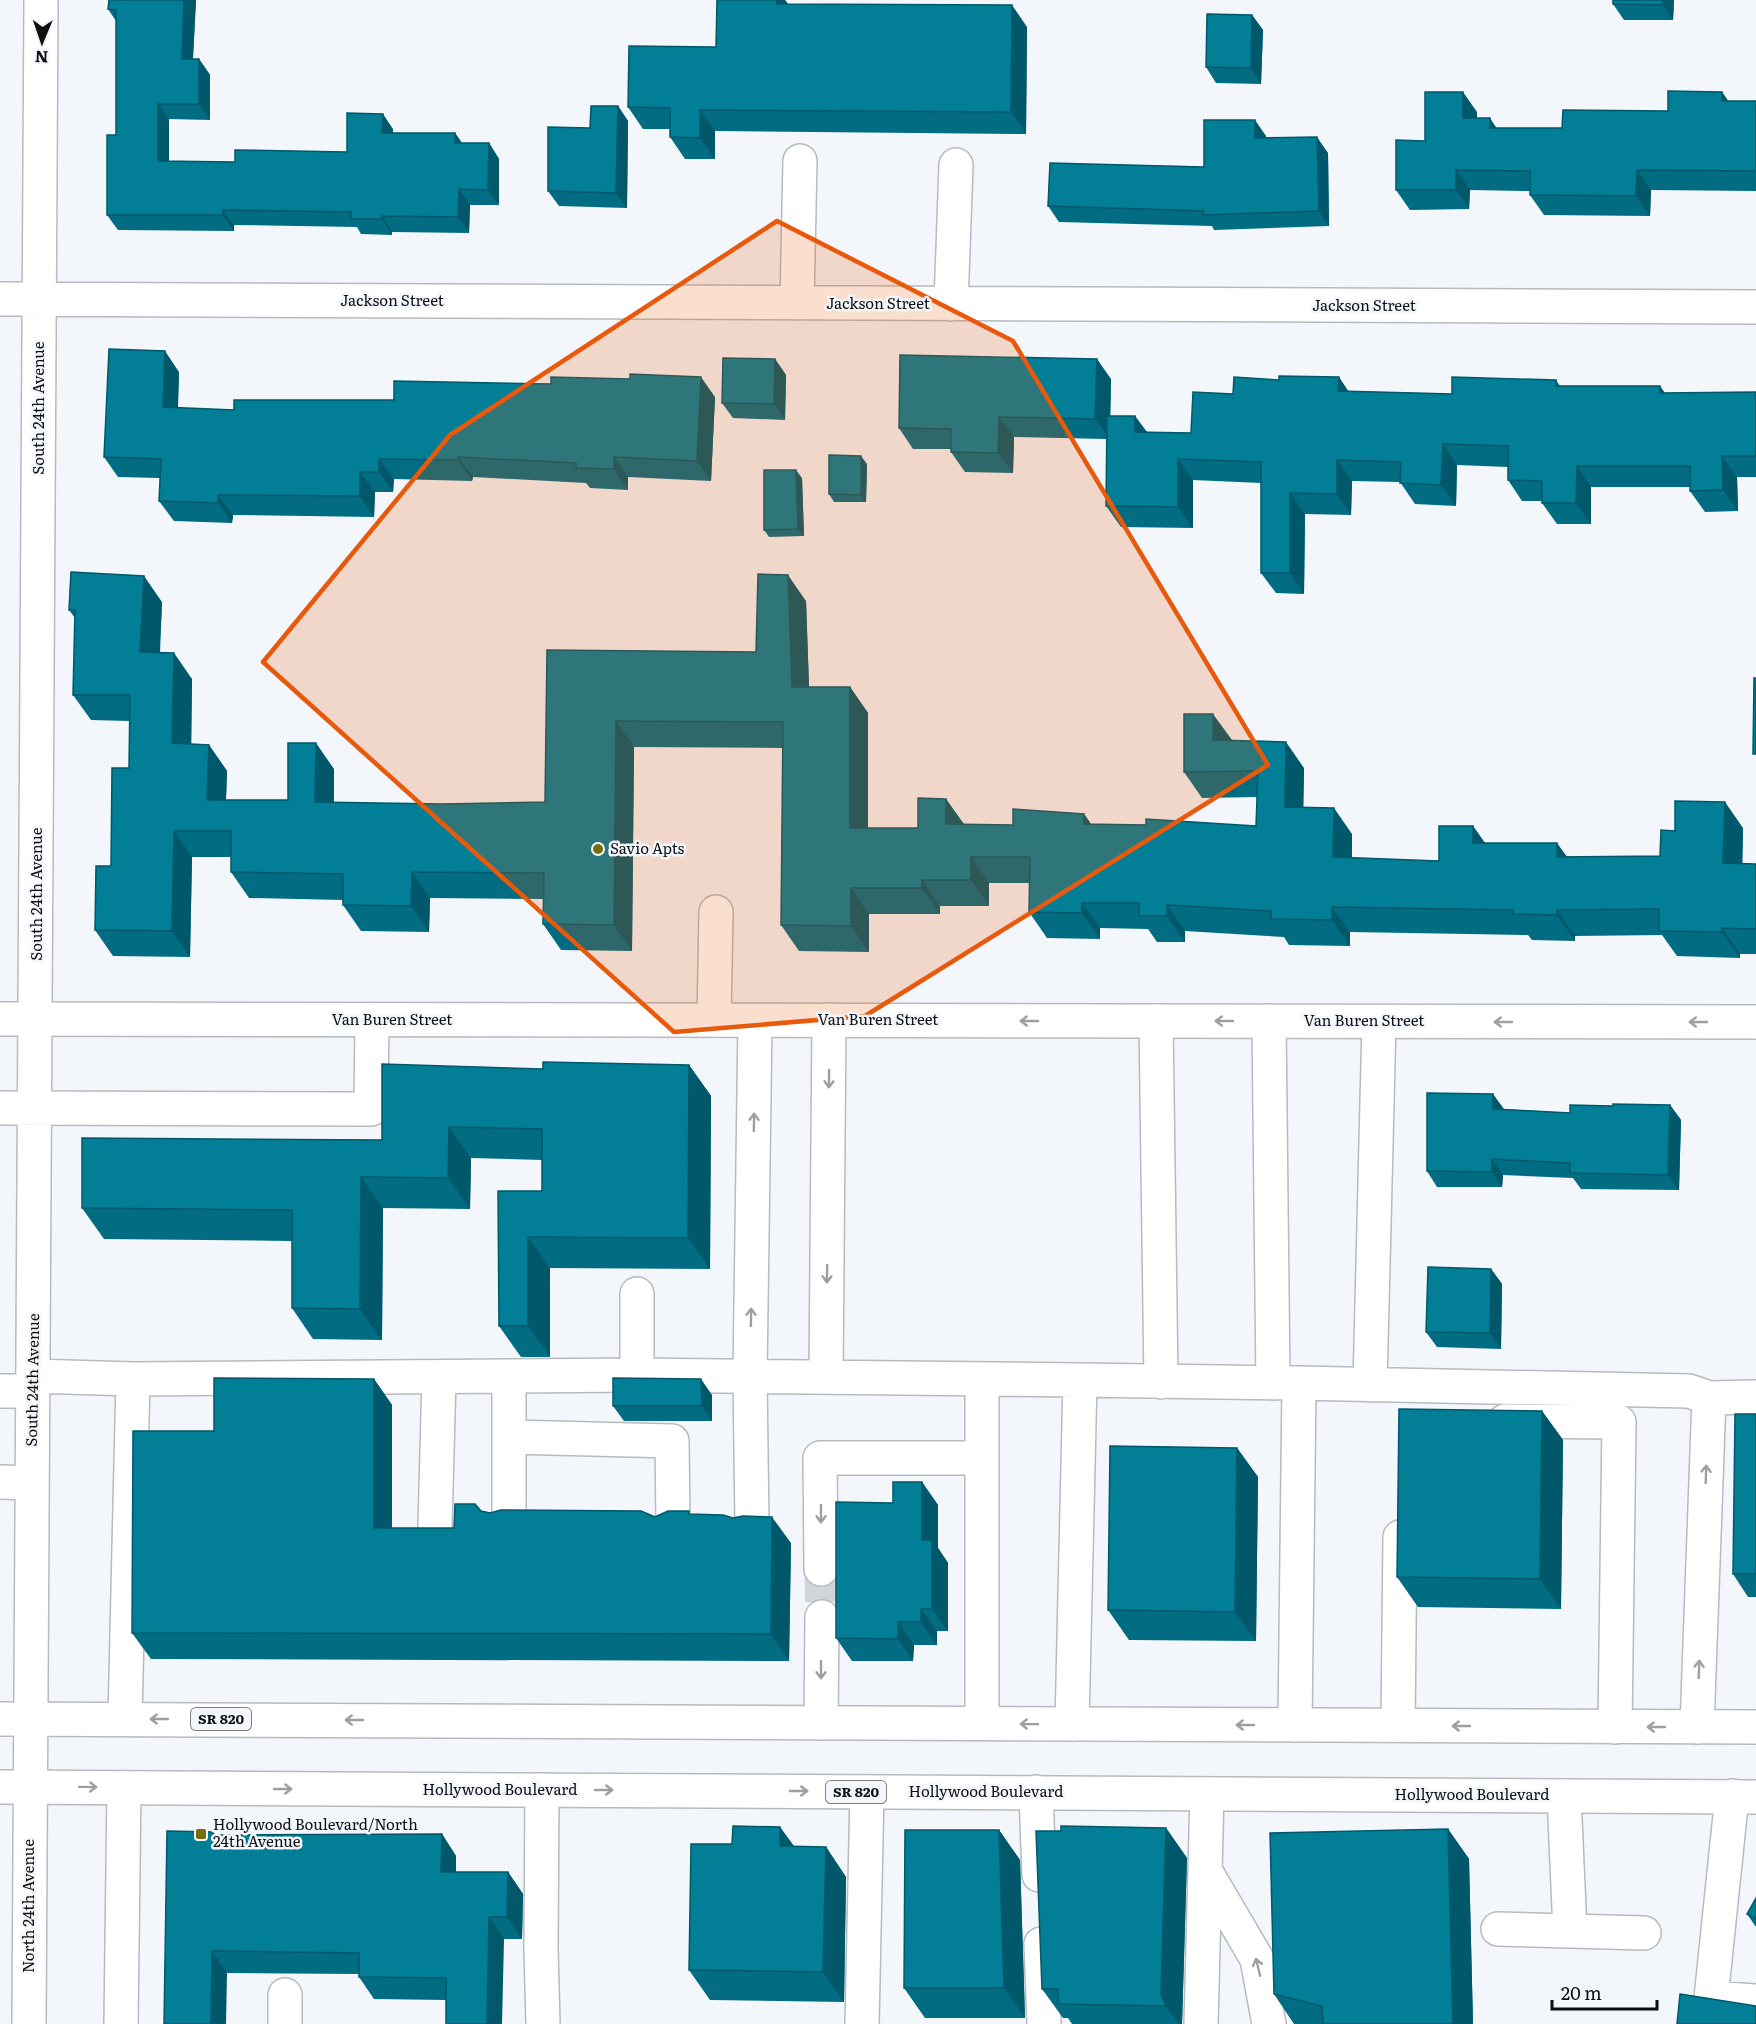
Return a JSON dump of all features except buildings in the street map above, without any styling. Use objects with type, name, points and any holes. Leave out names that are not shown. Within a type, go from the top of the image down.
[{"type":"main road","name":"South 24th Avenue","points":[[15,1787],[15,1718],[32,1483],[40,0]]},
{"type":"main road","points":[[797,303],[800,161]]},
{"type":"main road","points":[[951,304],[956,165]]},
{"type":"main road","name":"Jackson Street","points":[[0,299],[1756,307]]},
{"type":"main road","points":[[714,1020],[716,912]]},
{"type":"main road","name":"Van Buren Street","points":[[0,1019],[1756,1022]]},
{"type":"main road","points":[[0,1108],[371,1109],[372,1020]]},
{"type":"main road","points":[[826,1376],[829,1020]]},
{"type":"main road","points":[[752,1526],[750,1376],[755,1021]]},
{"type":"main road","points":[[1156,1021],[1161,1382]]},
{"type":"main road","points":[[1269,1021],[1286,1383],[1295,1725]]},
{"type":"main road","points":[[1370,1385],[1379,1022]]},
{"type":"main road","points":[[637,1294],[637,1375]]},
{"type":"main road","points":[[0,1391],[33,1384],[133,1379],[637,1375],[1286,1383],[1689,1391],[1709,1398],[1756,1397]]},
{"type":"main road","points":[[435,1526],[439,1377]]},
{"type":"main road","points":[[509,1377],[509,1521]]},
{"type":"main road","points":[[125,1719],[133,1379]]},
{"type":"main road","points":[[982,1379],[982,1723]]},
{"type":"main road","points":[[1072,1724],[1080,1380]]},
{"type":"main road","points":[[1697,1727],[1709,1398]]},
{"type":"main road","points":[[1470,1421],[1619,1422],[1615,1727]]},
{"type":"main road","points":[[510,1437],[672,1440],[673,1525]]},
{"type":"main road","points":[[821,1569],[820,1458],[981,1458]]},
{"type":"main road","points":[[0,1482],[32,1483]]},
{"type":"main road","points":[[1398,1725],[1401,1502]]},
{"type":"main road","points":[[821,1723],[822,1617]]},
{"type":"main road","name":"SR 820","points":[[15,1718],[1756,1727]]},
{"type":"main road","name":"Hollywood Boulevard","points":[[15,1787],[1744,1796]]},
{"type":"main road","name":"North 24th Avenue","points":[[15,1787],[29,2024]]},
{"type":"main road","points":[[121,2024],[124,1788]]},
{"type":"main road","points":[[542,1790],[543,2024]]},
{"type":"main road","points":[[862,2024],[867,1792]]},
{"type":"main road","points":[[1036,1792],[1044,2024]]},
{"type":"main road","points":[[1201,2024],[1207,1794]]},
{"type":"main road","points":[[1564,1796],[1570,1931]]},
{"type":"main road","points":[[1744,1796],[1711,1998],[1756,2001]]},
{"type":"main road","points":[[1205,1870],[1257,1959],[1269,2024]]},
{"type":"main road","points":[[1498,1929],[1644,1933]]},
{"type":"highlighted area","points":[[777,221],[1013,341],[1268,765],[865,1016],[674,1032],[263,662],[450,435]]},
{"type":"tunnel","points":[[821,1569],[822,1617]]},
{"type":"place","name":"Savio Apts","points":[[598,849]]},
{"type":"place","name":"Hollywood Boulevard/North 24th Avenue","points":[[201,1834]]}]
